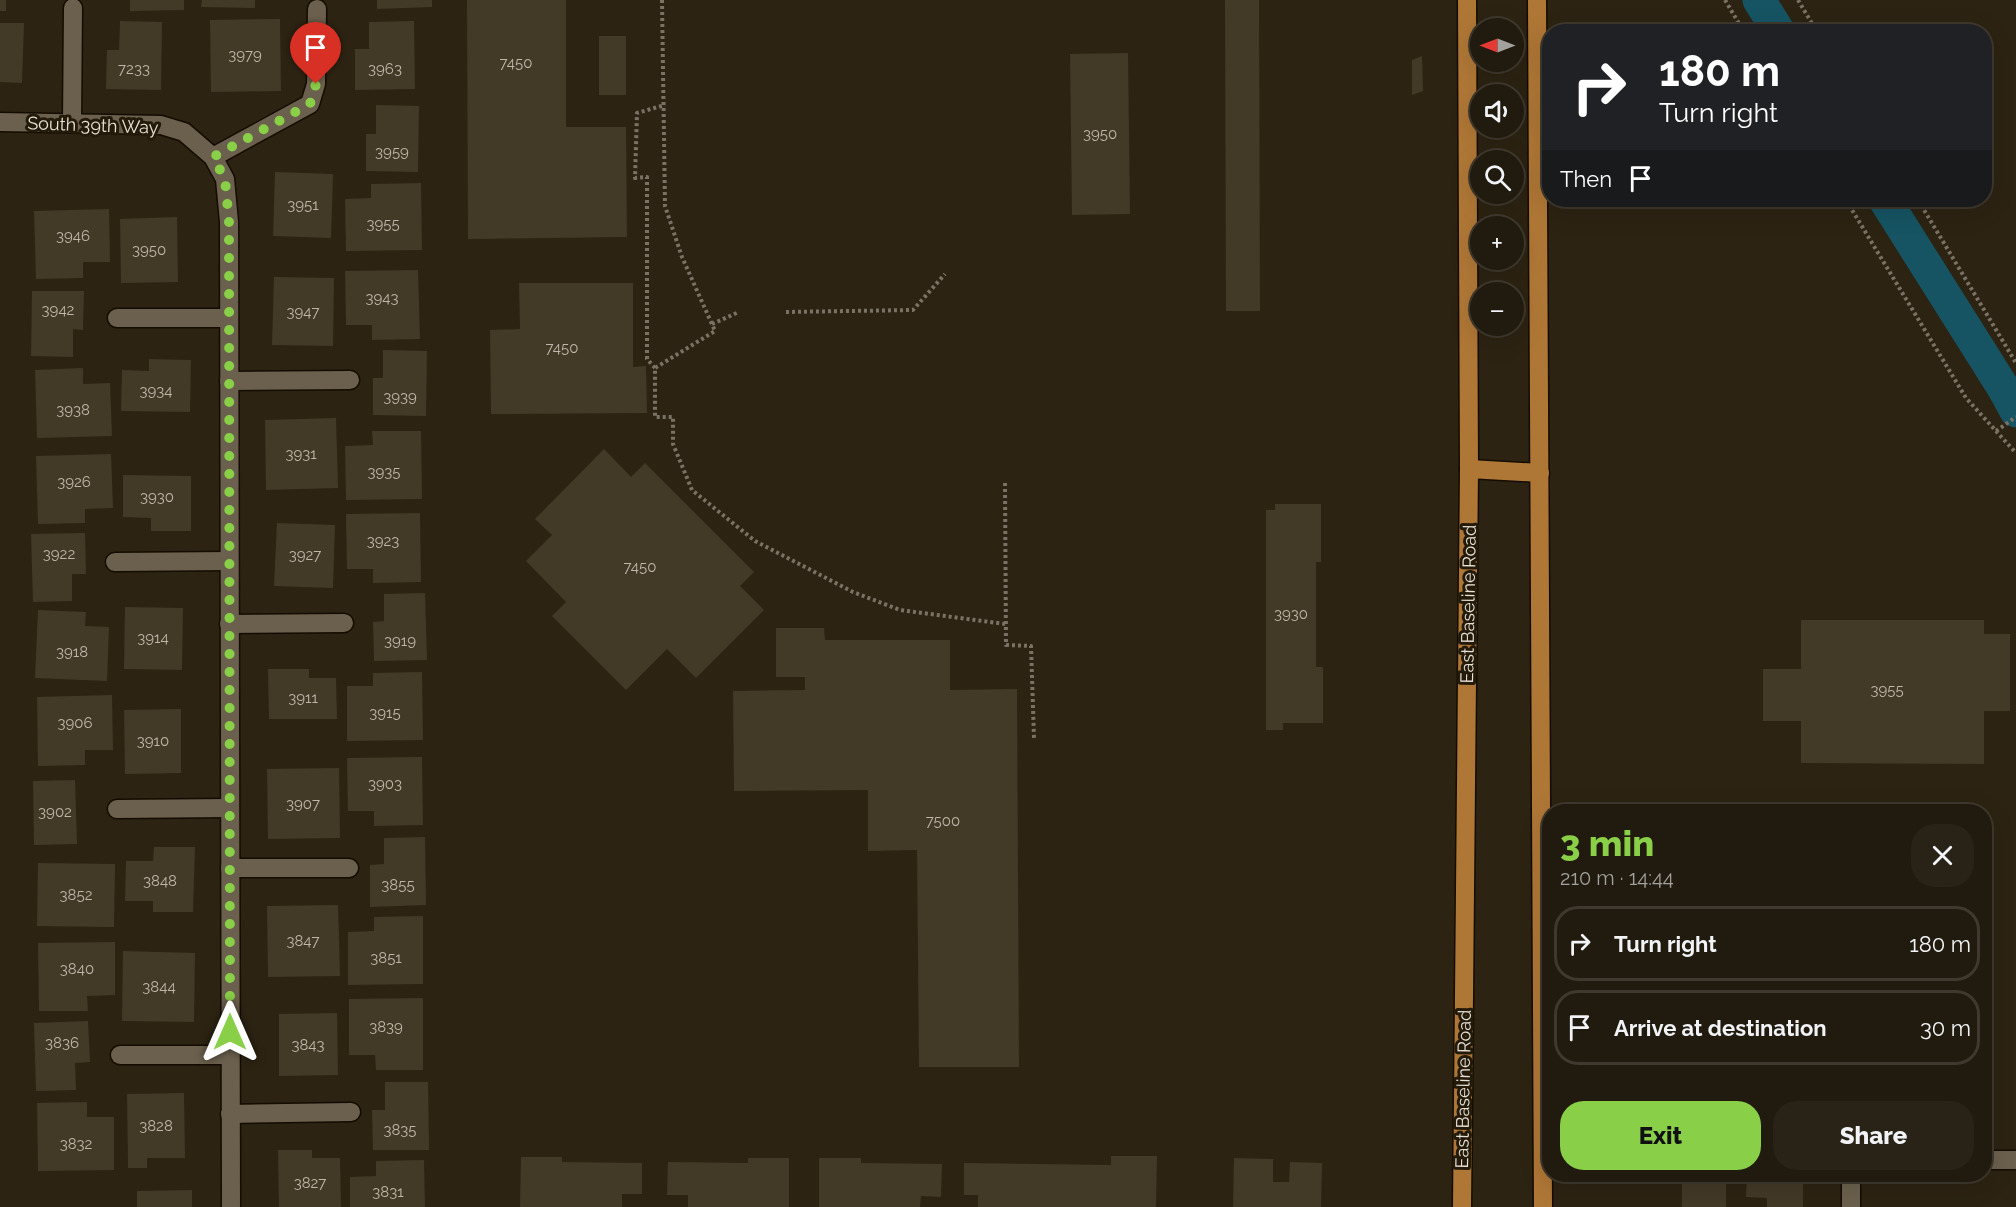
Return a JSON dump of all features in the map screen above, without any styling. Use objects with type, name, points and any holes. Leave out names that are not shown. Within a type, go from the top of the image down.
[{"type":"main road","name":"East Baseline Road","points":[[1462,1207],[1469,469],[1467,0]]},
{"type":"main road","points":[[1537,0],[1542,962]]},
{"type":"main road","points":[[1469,469],[1540,473]]},
{"type":"main road","points":[[1543,1182],[1543,1207]]},
{"type":"street","points":[[72,122],[73,8]]},
{"type":"street","points":[[231,1207],[229,222],[225,179],[213,157],[310,104],[316,84],[317,9]]},
{"type":"street","name":"South 39th Way","points":[[0,122],[161,126],[184,132],[213,157]]},
{"type":"street","points":[[117,318],[229,318]]},
{"type":"street","points":[[229,381],[350,380]]},
{"type":"street","points":[[115,562],[229,561]]},
{"type":"street","points":[[229,624],[344,623]]},
{"type":"street","points":[[117,809],[229,808]]},
{"type":"street","points":[[230,868],[349,868]]},
{"type":"street","points":[[120,1055],[230,1055]]},
{"type":"street","points":[[230,1114],[351,1112]]},
{"type":"street","points":[[1992,1160],[2016,1160]]},
{"type":"street","points":[[1851,1182],[1851,1207]]},
{"type":"path","points":[[655,368],[715,331],[682,257],[665,206],[662,0]]},
{"type":"path","points":[[1725,0],[1739,24]]},
{"type":"path","points":[[1798,0],[1812,24]]},
{"type":"path","points":[[665,105],[637,113],[635,178],[647,177],[647,359],[655,368],[655,417],[673,417],[673,444],[692,490],[754,541],[853,592],[900,610],[1005,624]]},
{"type":"path","points":[[1850,207],[1966,398],[2016,453]]},
{"type":"path","points":[[1922,207],[2016,363]]},
{"type":"path","points":[[786,312],[912,310],[945,274]]},
{"type":"path","points":[[712,324],[739,312]]},
{"type":"path","points":[[1996,431],[2016,417]]},
{"type":"path","points":[[1005,483],[1006,645],[1031,646],[1034,738]]},
{"type":"building","points":[[0,0],[6,0],[6,11],[0,11]]},
{"type":"building","points":[[130,0],[184,0],[184,10],[130,11]]},
{"type":"building","points":[[202,0],[255,0],[255,8],[201,7]]},
{"type":"building","points":[[377,0],[432,0],[432,7],[377,9]]},
{"type":"building","points":[[467,0],[566,0],[566,127],[626,127],[627,237],[468,239]]},
{"type":"building","points":[[1225,0],[1259,0],[1260,311],[1226,311]]},
{"type":"building","points":[[280,19],[281,91],[211,92],[210,20]]},
{"type":"building","points":[[120,21],[162,22],[161,90],[106,89],[107,50],[119,50]]},
{"type":"building","points":[[414,21],[415,89],[355,90],[355,49],[369,49],[369,22]]},
{"type":"building","points":[[0,23],[24,23],[22,83],[0,82]]},
{"type":"building","points":[[599,36],[626,36],[626,95],[599,95]]},
{"type":"building","points":[[1128,53],[1130,214],[1072,215],[1070,54]]},
{"type":"building","points":[[1422,56],[1423,91],[1412,95],[1412,60]]},
{"type":"building","points":[[376,105],[419,106],[418,172],[366,171],[366,134],[376,134]]},
{"type":"building","points":[[275,172],[333,174],[331,238],[273,236]]},
{"type":"building","points":[[421,183],[422,250],[346,251],[345,199],[371,198],[371,184]]},
{"type":"building","points":[[109,209],[110,262],[83,262],[83,278],[36,279],[34,211]]},
{"type":"building","points":[[177,217],[178,282],[121,283],[120,219]]},
{"type":"building","points":[[418,270],[420,339],[372,340],[372,325],[346,325],[345,271]]},
{"type":"building","points":[[274,277],[334,278],[333,346],[272,345]]},
{"type":"building","points":[[519,283],[633,283],[633,367],[646,366],[647,413],[491,414],[490,330],[520,329]]},
{"type":"building","points":[[32,291],[84,291],[83,330],[73,329],[73,357],[31,356]]},
{"type":"building","points":[[383,350],[427,351],[426,416],[373,415],[373,378],[383,378]]},
{"type":"building","points":[[149,359],[191,360],[190,412],[121,411],[122,370],[149,371]]},
{"type":"building","points":[[83,368],[83,384],[110,383],[112,436],[37,438],[35,370]]},
{"type":"building","points":[[336,418],[338,488],[266,490],[265,420]]},
{"type":"building","points":[[372,431],[421,431],[422,499],[346,500],[345,446],[373,445]]},
{"type":"building","points":[[604,449],[631,477],[645,463],[754,572],[740,586],[764,610],[696,678],[667,649],[626,690],[552,616],[566,602],[526,561],[552,535],[535,519]]},
{"type":"building","points":[[111,454],[113,508],[85,509],[85,523],[38,524],[36,456]]},
{"type":"building","points":[[123,475],[191,476],[191,531],[151,531],[151,518],[123,517]]},
{"type":"building","points":[[1275,504],[1321,504],[1321,562],[1316,562],[1316,667],[1323,667],[1323,723],[1283,723],[1283,730],[1266,730],[1266,510],[1275,510]]},
{"type":"building","points":[[420,513],[421,582],[373,583],[373,569],[347,569],[346,514]]},
{"type":"building","points":[[277,523],[335,525],[333,588],[274,586]]},
{"type":"building","points":[[85,533],[86,574],[72,574],[72,601],[33,602],[31,534]]},
{"type":"building","points":[[425,593],[427,660],[374,661],[373,622],[384,621],[384,594]]},
{"type":"building","points":[[125,607],[183,608],[182,670],[124,669]]},
{"type":"building","points":[[38,610],[86,612],[85,626],[109,627],[107,681],[35,678]]},
{"type":"building","points":[[1801,620],[1984,620],[1984,634],[2010,634],[2010,711],[1984,711],[1984,764],[1801,763],[1801,721],[1763,721],[1763,669],[1801,669]]},
{"type":"building","points":[[776,628],[824,628],[825,640],[950,640],[950,690],[1017,689],[1019,1067],[919,1067],[917,850],[868,851],[868,790],[734,791],[733,691],[805,690],[805,677],[776,677]]},
{"type":"building","points":[[268,669],[309,669],[309,678],[336,678],[337,719],[269,719]]},
{"type":"building","points":[[422,672],[423,740],[347,741],[347,686],[373,686],[373,673]]},
{"type":"building","points":[[112,695],[113,750],[85,750],[85,765],[38,766],[37,697]]},
{"type":"building","points":[[181,709],[181,773],[125,774],[124,710]]},
{"type":"building","points":[[422,757],[423,825],[374,826],[374,811],[348,811],[347,758]]},
{"type":"building","points":[[339,768],[340,838],[268,839],[267,769]]},
{"type":"building","points":[[75,780],[77,844],[34,845],[33,781]]},
{"type":"building","points":[[425,837],[426,905],[370,907],[370,865],[384,864],[384,838]]},
{"type":"building","points":[[154,847],[195,847],[193,912],[153,912],[153,901],[125,901],[126,861],[153,861]]},
{"type":"building","points":[[38,863],[115,864],[114,927],[37,926]]},
{"type":"building","points":[[338,905],[340,976],[268,977],[267,906]]},
{"type":"building","points":[[423,916],[423,984],[348,985],[348,932],[374,931],[374,917]]},
{"type":"building","points":[[115,942],[115,995],[87,996],[88,1011],[39,1011],[38,943]]},
{"type":"building","points":[[123,951],[195,953],[194,1022],[122,1021]]},
{"type":"building","points":[[423,998],[423,1070],[376,1070],[375,1055],[349,1055],[349,999]]},
{"type":"building","points":[[337,1013],[338,1075],[279,1076],[279,1014]]},
{"type":"building","points":[[88,1021],[90,1062],[75,1063],[76,1090],[36,1091],[34,1023]]},
{"type":"building","points":[[385,1082],[428,1082],[429,1150],[373,1150],[372,1110],[385,1110]]},
{"type":"building","points":[[184,1093],[185,1158],[147,1158],[147,1168],[128,1168],[127,1094]]},
{"type":"building","points":[[87,1102],[87,1117],[114,1117],[114,1170],[38,1171],[37,1103]]},
{"type":"building","points":[[278,1150],[312,1150],[312,1158],[340,1158],[341,1207],[279,1207]]},
{"type":"building","points":[[1111,1156],[1157,1156],[1156,1207],[978,1207],[978,1195],[964,1195],[964,1163],[1111,1165]]},
{"type":"building","points":[[521,1157],[562,1157],[562,1162],[642,1163],[642,1194],[622,1194],[622,1207],[520,1207]]},
{"type":"building","points":[[748,1158],[789,1158],[789,1207],[688,1207],[688,1195],[667,1195],[668,1162],[748,1163]]},
{"type":"building","points":[[819,1158],[861,1158],[861,1163],[942,1164],[941,1197],[921,1196],[920,1207],[819,1207]]},
{"type":"building","points":[[1234,1158],[1273,1159],[1273,1182],[1289,1182],[1290,1162],[1322,1163],[1321,1207],[1233,1207]]},
{"type":"building","points":[[424,1160],[425,1207],[350,1207],[350,1177],[376,1176],[376,1161]]},
{"type":"building","points":[[1682,1182],[1726,1182],[1726,1207],[1682,1207]]},
{"type":"building","points":[[1747,1182],[1803,1182],[1803,1207],[1767,1207],[1767,1198],[1746,1197]]},
{"type":"building","points":[[192,1190],[192,1207],[137,1207],[137,1191]]},
{"type":"waterway","points":[[1759,0],[1774,24]]},
{"type":"waterway","points":[[1889,207],[2016,411]]},
{"type":"route","points":[[230,1032],[229,222],[225,179],[213,157],[310,104],[316,84]]}]
